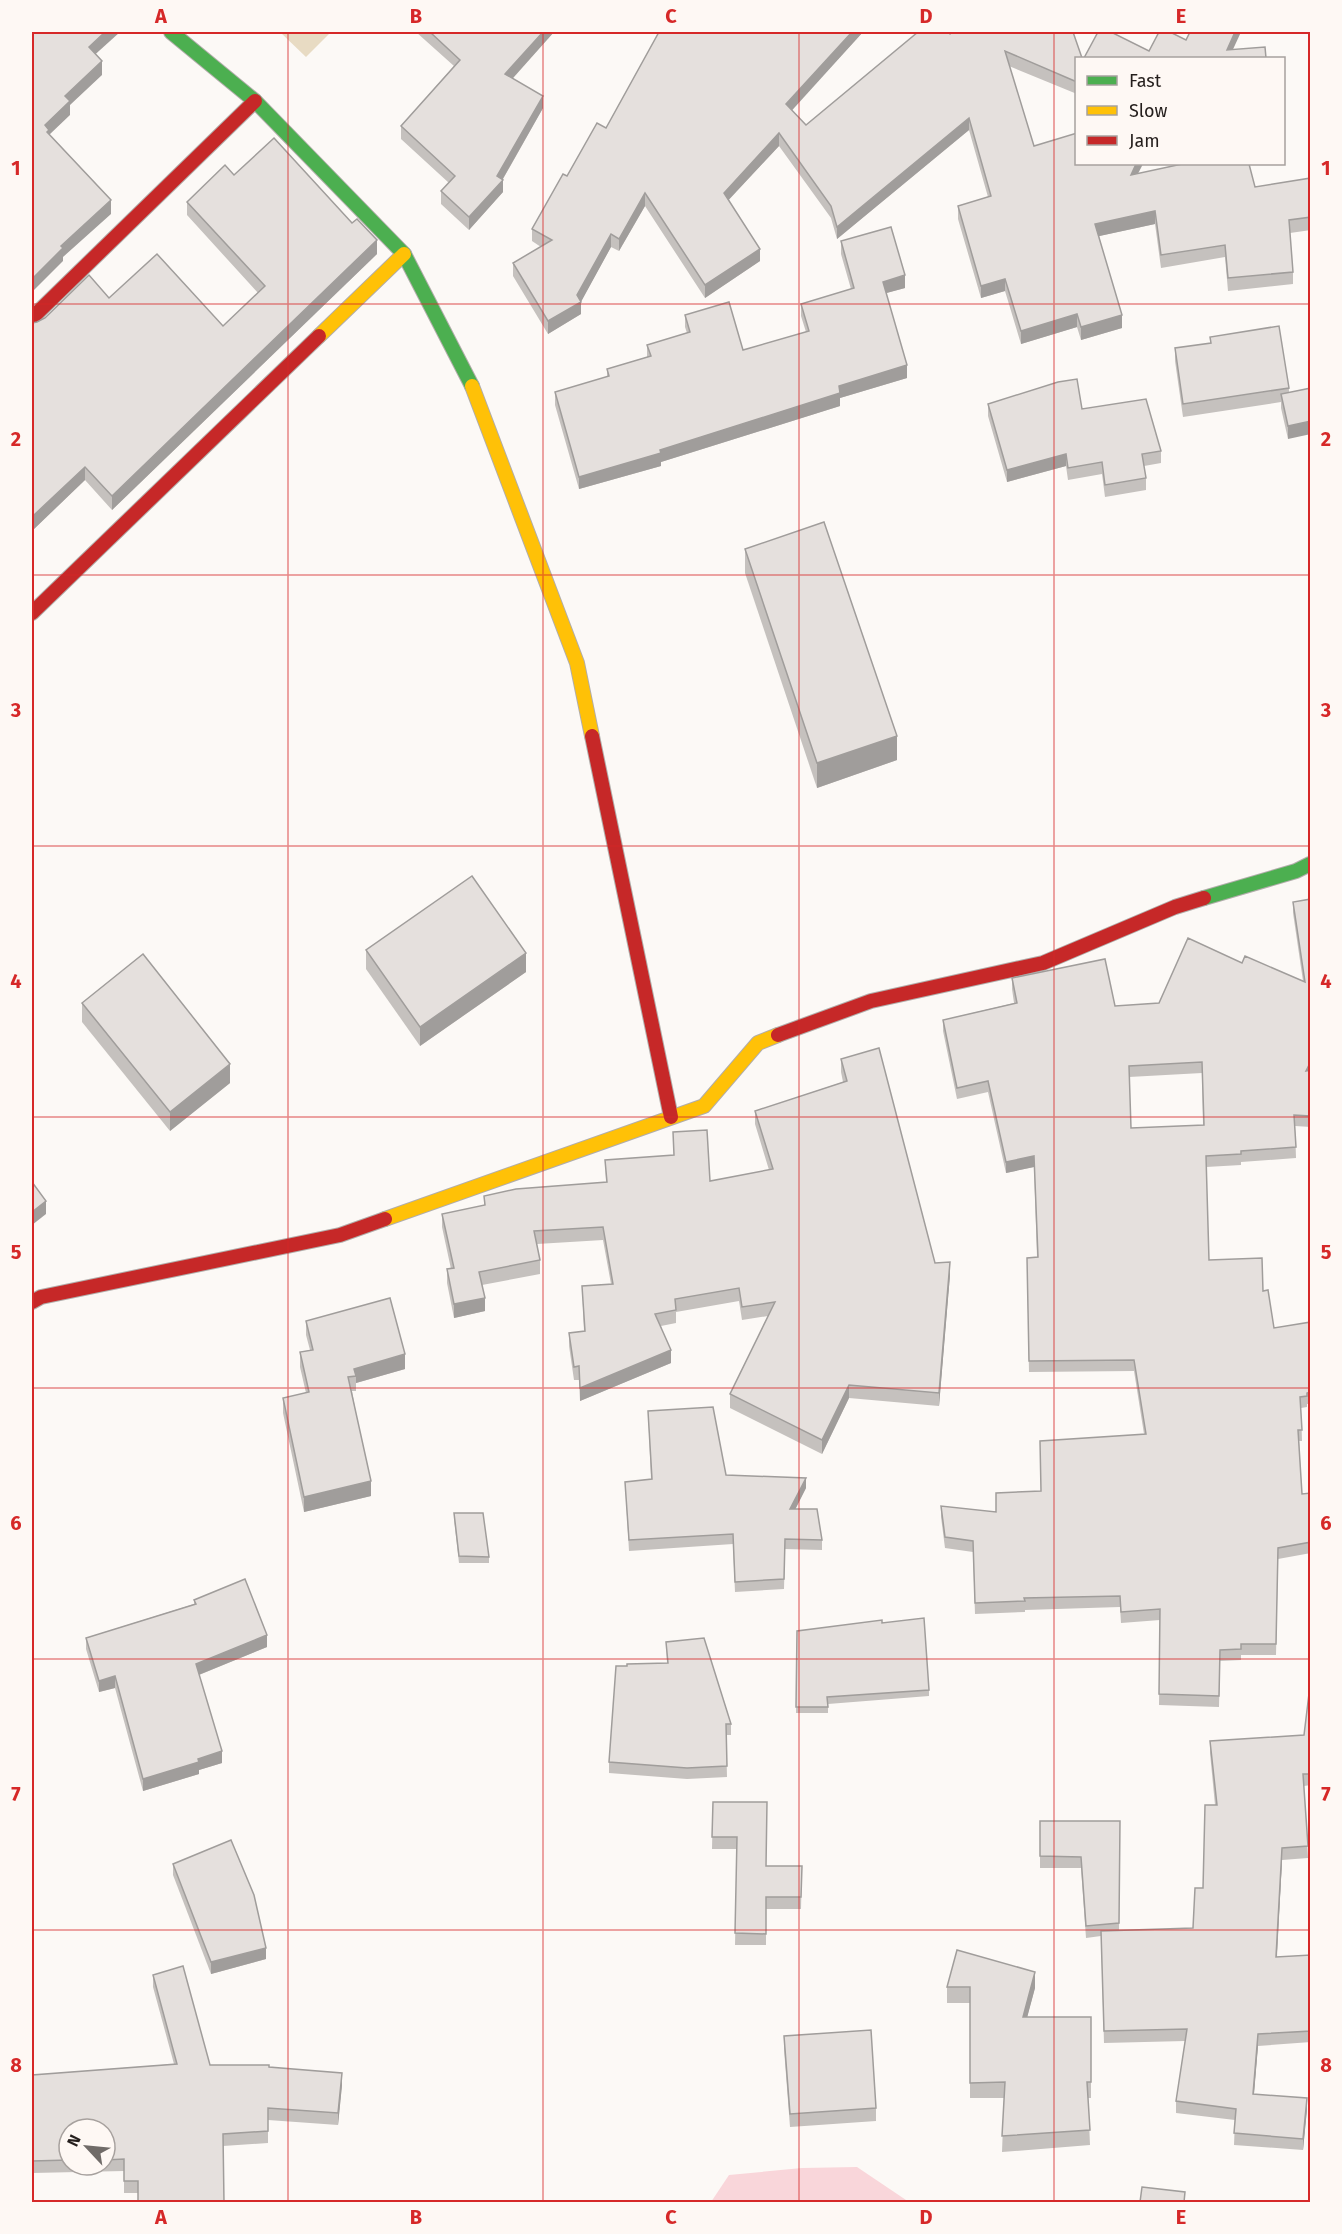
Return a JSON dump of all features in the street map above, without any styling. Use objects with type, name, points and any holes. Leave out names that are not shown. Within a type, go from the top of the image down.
[{"type":"street","points":[[171,32],[255,101],[404,254],[471,384],[577,663],[671,1118]]},
{"type":"street","points":[[32,318],[255,101]]},
{"type":"street","points":[[32,613],[404,254]]},
{"type":"street","points":[[32,1302],[41,1296],[340,1235],[704,1106],[758,1043],[871,1002],[950,982],[1043,963],[1175,907],[1296,871],[1311,864]]},
{"type":"shaded area","points":[[280,32],[331,32],[306,57]]},
{"type":"shaded area","points":[[857,2167],[909,2202],[711,2202],[729,2175],[802,2168]]},
{"type":"building","points":[[34,32],[105,32],[89,47],[102,61],[65,96],[70,101],[45,125],[49,130],[47,132],[111,200],[61,246],[63,248],[32,279],[32,34]]},
{"type":"building","points":[[430,32],[543,32],[505,74],[543,96],[497,176],[503,180],[469,217],[441,191],[455,176],[401,126],[460,60]]},
{"type":"building","points":[[659,32],[852,32],[786,104],[806,125],[918,32],[947,32],[950,34],[951,32],[1073,32],[1082,57],[1075,57],[1075,81],[1005,51],[1034,146],[1075,134],[1075,165],[1136,165],[1131,175],[1177,165],[1249,165],[1255,187],[1311,178],[1311,217],[1289,220],[1293,272],[1228,278],[1225,245],[1161,255],[1155,211],[1095,224],[1122,315],[1081,327],[1077,314],[1021,331],[1005,279],[981,286],[958,206],[991,196],[969,118],[837,227],[831,206],[779,133],[724,193],[760,249],[705,285],[645,193],[619,239],[611,234],[577,295],[581,302],[548,321],[513,263],[552,240],[532,229],[563,174],[567,176],[597,123],[606,128]]},
{"type":"building","points":[[1098,32],[1111,32],[1149,51],[1159,32],[1170,32],[1186,40],[1190,32],[1235,32],[1227,50],[1265,47],[1266,57],[1085,57]]},
{"type":"building","points":[[274,138],[352,223],[357,219],[377,240],[112,496],[85,467],[34,515],[32,513],[32,323],[45,318],[89,275],[109,298],[157,254],[223,326],[265,286],[187,202],[225,165],[234,175]]},
{"type":"building","points":[[891,227],[905,275],[883,282],[907,365],[839,386],[840,393],[660,450],[661,453],[579,477],[555,392],[609,376],[607,369],[651,356],[647,345],[690,332],[685,315],[729,302],[743,350],[809,331],[801,304],[854,288],[841,241]]},
{"type":"building","points":[[1279,326],[1289,388],[1183,404],[1175,348],[1211,343],[1210,337]]},
{"type":"building","points":[[1077,379],[1082,409],[1146,399],[1161,451],[1142,454],[1146,478],[1105,485],[1102,462],[1068,468],[1066,454],[1007,470],[988,404],[1058,382]]},
{"type":"building","points":[[1311,388],[1311,421],[1288,426],[1281,394]]},
{"type":"building","points":[[824,522],[897,736],[817,763],[745,549]]},
{"type":"building","points":[[472,876],[526,953],[420,1027],[366,950]]},
{"type":"building","points":[[1311,899],[1311,1061],[1306,1071],[1311,1070],[1311,1116],[1294,1115],[1296,1147],[1206,1156],[1209,1260],[1262,1258],[1263,1291],[1268,1290],[1274,1328],[1311,1322],[1311,1392],[1307,1393],[1307,1396],[1300,1397],[1302,1430],[1298,1430],[1302,1494],[1311,1493],[1311,1542],[1278,1548],[1276,1644],[1241,1644],[1241,1649],[1220,1650],[1219,1696],[1159,1694],[1160,1609],[1121,1612],[1120,1596],[1024,1598],[1025,1601],[975,1603],[973,1541],[945,1537],[941,1506],[996,1512],[996,1493],[1041,1491],[1040,1441],[1146,1434],[1134,1360],[1029,1361],[1027,1258],[1038,1257],[1034,1156],[1006,1162],[988,1081],[957,1088],[943,1020],[1017,1003],[1012,978],[1105,959],[1115,1006],[1159,1003],[1188,938],[1242,963],[1245,956],[1305,982],[1293,902]],"holes":[[[1202,1062],[1204,1125],[1131,1128],[1129,1066]]]},
{"type":"building","points":[[143,954],[230,1064],[170,1112],[82,1003]]},
{"type":"building","points":[[879,1048],[935,1263],[950,1262],[939,1393],[849,1385],[822,1440],[730,1394],[775,1302],[742,1307],[739,1288],[675,1299],[676,1310],[655,1314],[671,1350],[580,1388],[579,1366],[574,1367],[569,1333],[585,1331],[582,1286],[613,1284],[603,1227],[534,1231],[540,1260],[479,1272],[485,1298],[454,1304],[447,1269],[454,1268],[442,1214],[485,1205],[484,1196],[516,1189],[607,1182],[605,1160],[674,1155],[673,1132],[707,1130],[710,1181],[773,1169],[755,1111],[847,1081],[841,1059]]},
{"type":"building","points":[[32,1182],[46,1201],[32,1212]]},
{"type":"building","points":[[390,1298],[405,1354],[354,1369],[356,1376],[348,1377],[371,1481],[304,1497],[283,1398],[309,1392],[300,1352],[313,1350],[306,1321]]},
{"type":"building","points":[[713,1407],[726,1475],[806,1478],[790,1509],[817,1509],[822,1540],[785,1539],[784,1579],[735,1582],[733,1534],[629,1540],[625,1482],[652,1479],[648,1411]]},
{"type":"building","points":[[454,1513],[483,1513],[489,1557],[459,1556]]},
{"type":"building","points":[[245,1579],[267,1635],[196,1664],[222,1751],[198,1759],[199,1762],[143,1779],[115,1676],[99,1681],[86,1638],[196,1604],[194,1600]]},
{"type":"building","points":[[924,1618],[929,1690],[827,1697],[828,1707],[796,1707],[797,1631],[882,1620],[882,1623]]},
{"type":"building","points":[[704,1638],[731,1724],[726,1724],[727,1766],[687,1768],[609,1762],[616,1666],[668,1663],[666,1642]]},
{"type":"building","points":[[1311,1677],[1311,1774],[1303,1774],[1308,1846],[1282,1848],[1276,1957],[1311,1955],[1311,2031],[1258,2034],[1253,2094],[1307,2098],[1303,2139],[1234,2133],[1236,2109],[1176,2101],[1187,2029],[1104,2031],[1101,1931],[1193,1928],[1195,1888],[1203,1888],[1205,1805],[1217,1805],[1210,1741],[1304,1735]]},
{"type":"building","points":[[713,1802],[767,1802],[766,1866],[802,1866],[801,1897],[766,1897],[766,1934],[735,1933],[737,1837],[712,1837]]},
{"type":"building","points":[[1040,1821],[1120,1821],[1119,1923],[1086,1926],[1081,1857],[1040,1856]]},
{"type":"building","points":[[231,1840],[254,1895],[266,1948],[211,1962],[173,1864]]},
{"type":"building","points":[[957,1950],[1035,1972],[1023,2017],[1091,2017],[1091,2082],[1087,2082],[1090,2130],[1002,2136],[1005,2082],[970,2083],[970,1987],[947,1987]]},
{"type":"building","points":[[183,1966],[210,2065],[269,2065],[269,2067],[342,2073],[338,2113],[268,2108],[268,2131],[223,2134],[224,2202],[138,2202],[138,2181],[124,2181],[124,2159],[117,2159],[117,2117],[57,2117],[57,2160],[32,2161],[32,2075],[177,2064],[153,1975]]},
{"type":"building","points":[[871,2030],[876,2108],[790,2114],[784,2036]]},
{"type":"building","points":[[1142,2187],[1185,2192],[1184,2202],[1140,2202]]},
{"type":"traffic: fast","points":[[171,32],[255,101],[404,254],[472,386]]},
{"type":"traffic: fast","points":[[1204,898],[1296,871],[1310,864]]},
{"type":"traffic: slow","points":[[319,336],[404,254]]},
{"type":"traffic: slow","points":[[472,386],[577,663],[592,736]]},
{"type":"traffic: slow","points":[[385,1219],[704,1106],[758,1043],[778,1035]]},
{"type":"traffic: jam","points":[[32,318],[255,101]]},
{"type":"traffic: jam","points":[[32,613],[319,336]]},
{"type":"traffic: jam","points":[[592,736],[671,1117]]},
{"type":"traffic: jam","points":[[778,1035],[871,1001],[1043,963],[1175,907],[1204,898]]},
{"type":"traffic: jam","points":[[32,1302],[41,1297],[340,1235],[385,1219]]}]
